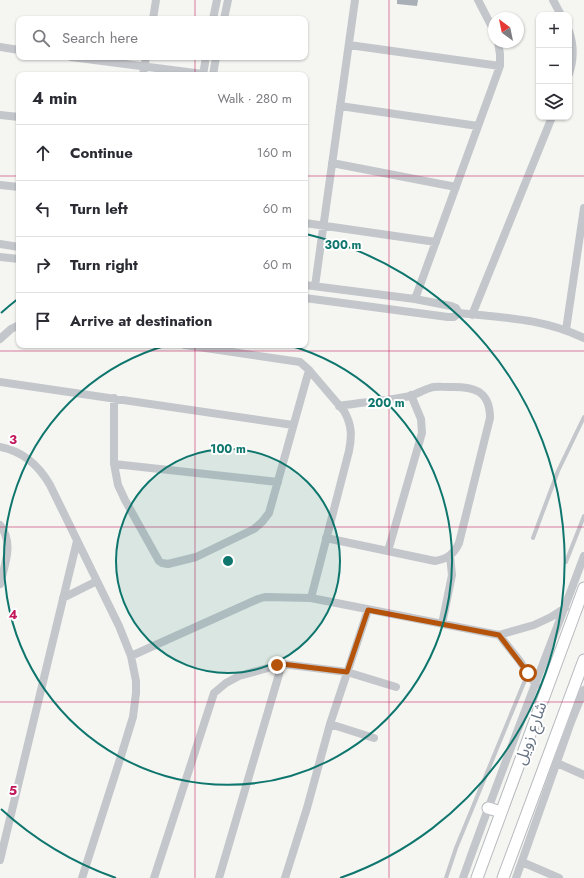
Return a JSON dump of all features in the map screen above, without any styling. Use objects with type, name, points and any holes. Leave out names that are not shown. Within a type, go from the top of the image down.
[{"type":"main road","name":"شارع زويل","points":[[477,878],[584,588]]},
{"type":"main road","name":"شارع زويل","points":[[502,878],[566,721],[584,660]]},
{"type":"main road","points":[[488,808],[501,812]]},
{"type":"street","points":[[153,16],[156,0]]},
{"type":"street","points":[[214,16],[217,0]]},
{"type":"street","points":[[225,16],[228,0]]},
{"type":"street","points":[[315,286],[355,0]]},
{"type":"street","points":[[478,0],[488,19]]},
{"type":"street","points":[[553,0],[559,12]]},
{"type":"street","points":[[572,43],[572,66]]},
{"type":"street","points":[[349,45],[500,66]]},
{"type":"street","points":[[0,47],[16,50]]},
{"type":"street","points":[[415,300],[500,66],[499,48]]},
{"type":"street","points":[[87,60],[144,71],[159,72]]},
{"type":"street","points":[[144,71],[146,60]]},
{"type":"street","points":[[204,72],[206,60]]},
{"type":"street","points":[[214,72],[216,60]]},
{"type":"street","points":[[340,106],[478,126]]},
{"type":"street","points":[[0,115],[16,117]]},
{"type":"street","points":[[472,315],[551,120]]},
{"type":"street","points":[[332,163],[456,187]]},
{"type":"street","points":[[0,185],[16,187]]},
{"type":"street","points":[[566,330],[584,208]]},
{"type":"street","points":[[308,223],[436,242]]},
{"type":"street","points":[[0,244],[16,247]]},
{"type":"street","points":[[0,257],[16,259]]},
{"type":"street","points":[[308,285],[451,306],[456,308],[459,313]]},
{"type":"street","points":[[308,298],[448,318],[454,317],[459,313],[519,319],[539,322],[566,330],[584,338]]},
{"type":"street","points":[[0,339],[11,328],[16,326]]},
{"type":"street","points":[[206,348],[296,361],[303,364],[339,406],[347,418],[352,438],[350,451],[311,598]]},
{"type":"street","points":[[114,398],[114,464],[118,485],[159,560],[165,564],[196,557],[258,526],[269,513],[309,370]]},
{"type":"street","points":[[0,382],[293,425]]},
{"type":"street","points":[[326,538],[435,561],[443,560],[450,556],[456,550],[459,543],[490,418],[490,408],[487,400],[472,388],[463,386],[431,387],[411,396],[339,406]]},
{"type":"street","points":[[388,551],[422,433],[421,419],[411,396]]},
{"type":"street","points":[[0,447],[19,454],[30,461],[40,470],[50,484],[120,626],[131,656],[136,682],[133,717],[82,878]]},
{"type":"street","points":[[114,464],[278,482]]},
{"type":"street","points":[[0,525],[4,529],[8,549],[0,584]]},
{"type":"street","points":[[0,860],[77,541]]},
{"type":"street","points":[[442,624],[452,575],[450,556]]},
{"type":"street","points":[[463,878],[488,808],[584,556]]},
{"type":"street","points":[[63,598],[97,581]]},
{"type":"street","points":[[131,656],[258,599],[270,597],[311,598],[499,635],[534,625],[565,608]]},
{"type":"street","points":[[285,878],[307,808],[330,724],[368,610]]},
{"type":"street","points":[[499,635],[536,685]]},
{"type":"street","points":[[219,878],[282,664]]},
{"type":"street","points":[[157,877],[214,693],[226,683],[239,676],[282,664],[347,672],[396,687]]},
{"type":"street","points":[[516,878],[557,764],[566,721],[584,690]]},
{"type":"street","points":[[330,724],[374,738]]},
{"type":"street","points":[[557,764],[584,775]]},
{"type":"street","points":[[522,862],[558,878]]},
{"type":"lane","points":[[533,538],[558,471],[584,417]]},
{"type":"lane","points":[[566,562],[584,516]]},
{"type":"lane","points":[[446,878],[456,848],[528,673]]},
{"type":"building","points":[[397,0],[418,0],[417,6],[397,4]]},
{"type":"route","points":[[277,665],[282,664],[347,672],[368,610],[499,635],[528,673]]}]
